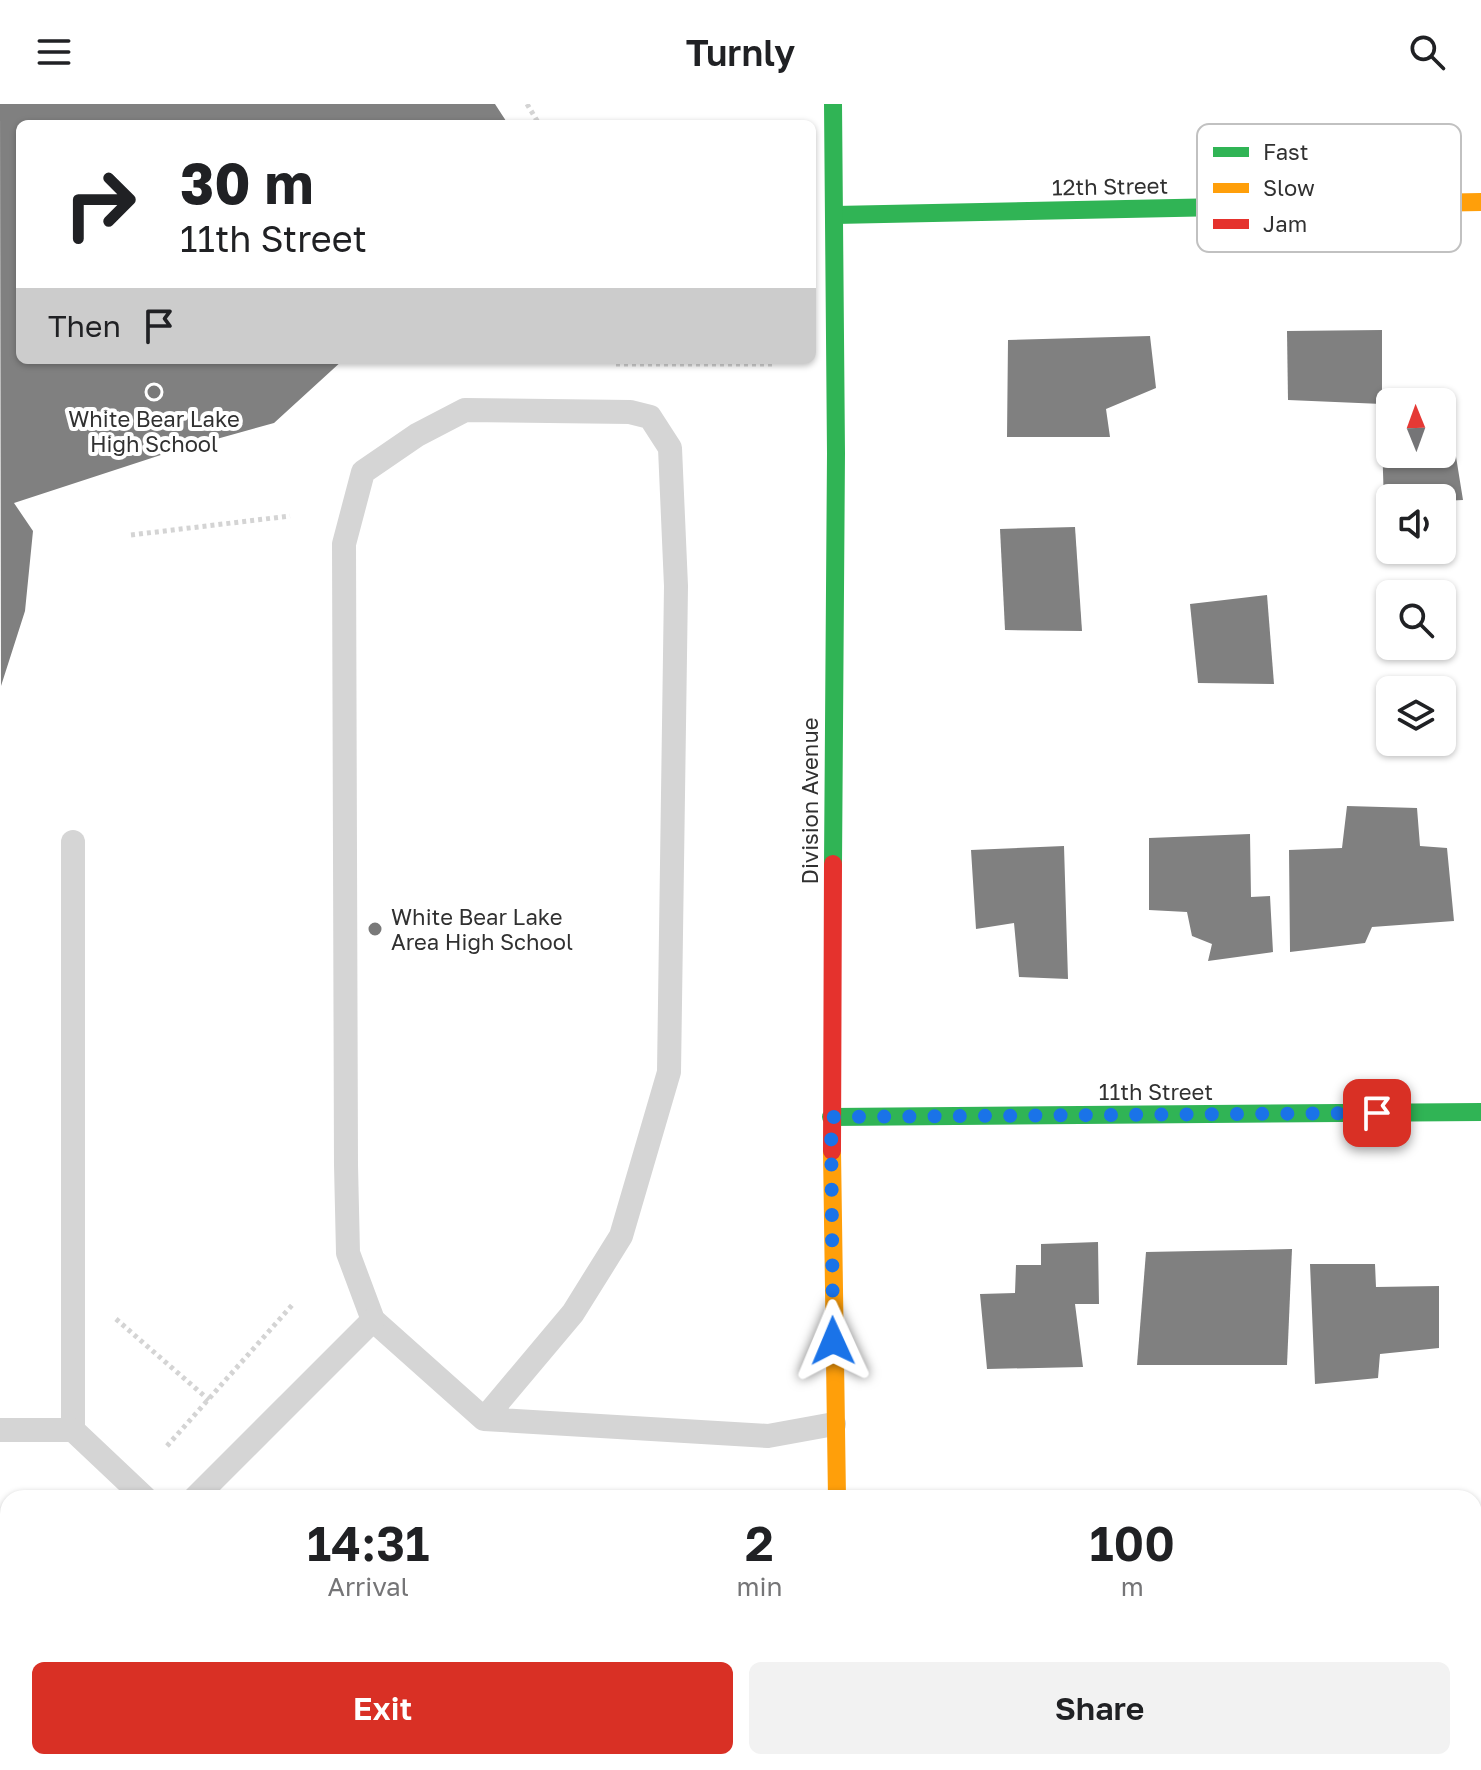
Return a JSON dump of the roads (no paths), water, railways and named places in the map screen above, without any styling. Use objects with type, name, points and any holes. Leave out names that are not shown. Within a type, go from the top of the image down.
[{"type":"street","name":"Division Avenue","points":[[833,104],[837,307],[831,1258],[837,1490]]},
{"type":"street","name":"12th Street","points":[[1461,202],[1481,202]]},
{"type":"street","name":"12th Street","points":[[835,215],[1197,208]]},
{"type":"street","name":"11th Street","points":[[831,1117],[1481,1112]]},
{"type":"lane","points":[[484,1419],[573,1313],[621,1236],[669,1072],[676,586],[670,448],[650,417],[630,412],[465,410],[417,435],[363,472],[344,544],[348,1253],[373,1320],[484,1419],[768,1436],[834,1424]]},
{"type":"lane","points":[[73,842],[73,1430]]},
{"type":"lane","points":[[203,1490],[373,1320]]},
{"type":"lane","points":[[0,1430],[73,1430],[137,1490]]},
{"type":"place","name":"White Bear Lake High School","points":[[154,392]]},
{"type":"place","name":"White Bear Lake Area High School","points":[[375,929]]}]
